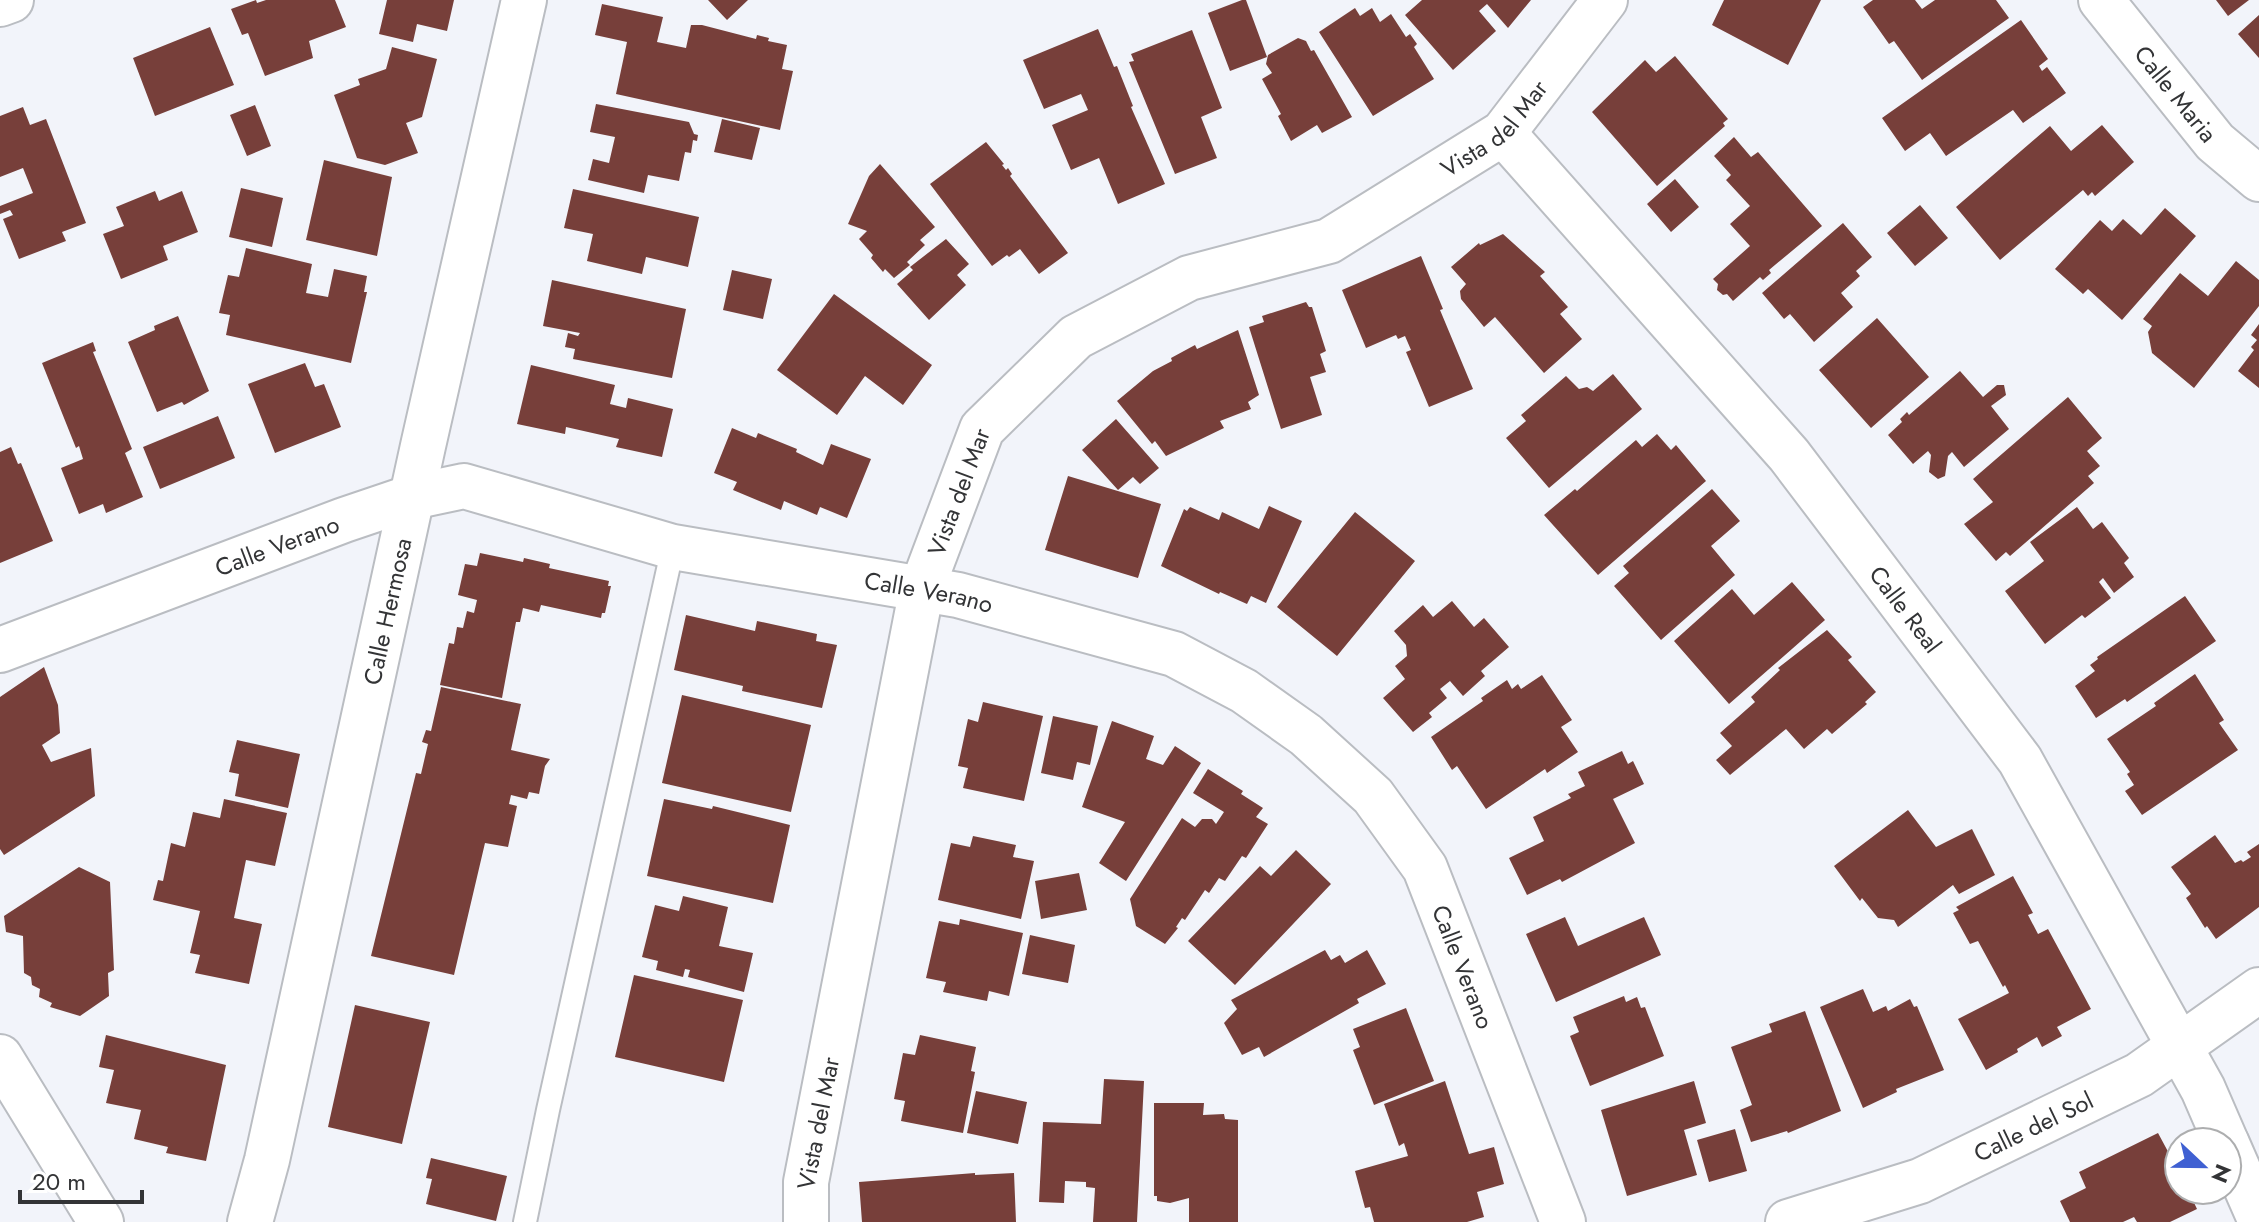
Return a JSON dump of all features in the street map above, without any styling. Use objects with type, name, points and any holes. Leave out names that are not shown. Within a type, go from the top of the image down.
[{"type":"street","points":[[0,4],[11,0]]},
{"type":"street","name":"Calle Hermosa","points":[[250,1222],[267,1160],[524,0]]},
{"type":"street","name":"Vista del Mar","points":[[806,1222],[806,1182],[922,588],[982,429],[1076,337],[1189,278],[1329,241],[1503,133],[1605,0]]},
{"type":"street","name":"Calle Maria","points":[[2101,0],[2215,142],[2259,179]]},
{"type":"street","name":"Calle Real","points":[[1503,133],[1789,455],[2020,760],[2203,1089],[2219,1126]]},
{"type":"street","name":"Calle Verano","points":[[0,650],[344,520],[412,497],[464,486],[673,547],[958,595],[1174,654],[1244,691],[1306,735],[1373,796],[1425,868],[1563,1222]]},
{"type":"street","name":"Calle del Sol","points":[[1788,1222],[1920,1181],[2139,1075],[2259,990]]},
{"type":"street","points":[[0,1057],[101,1222]]},
{"type":"street","name":"Calle Real","points":[[2243,1180],[2259,1217]]},
{"type":"lane","points":[[525,1222],[673,547]]},
{"type":"building","points":[[256,0],[257,3],[266,0],[335,0],[346,27],[309,41],[313,58],[265,76],[248,33],[242,35],[231,9]]},
{"type":"building","points":[[387,0],[454,0],[447,31],[417,24],[413,42],[379,34]]},
{"type":"building","points":[[708,0],[748,0],[727,20]]},
{"type":"building","points":[[1246,0],[1267,57],[1230,71],[1208,13]]},
{"type":"building","points":[[1422,0],[1531,0],[1508,28],[1487,4],[1479,11],[1496,31],[1453,70],[1405,15]]},
{"type":"building","points":[[1724,0],[1821,0],[1788,65],[1712,25]]},
{"type":"building","points":[[1873,0],[1915,0],[1922,9],[1935,0],[1996,0],[2009,18],[1922,80],[1894,41],[1889,44],[1863,7]]},
{"type":"building","points":[[2216,0],[2249,0],[2228,16]]},
{"type":"building","points":[[602,4],[663,17],[657,42],[686,48],[691,25],[702,25],[756,39],[757,35],[787,45],[782,69],[793,71],[780,130],[616,94],[627,42],[595,35]]},
{"type":"building","points":[[1355,8],[1360,16],[1372,8],[1380,22],[1391,14],[1406,37],[1410,34],[1417,44],[1414,47],[1434,79],[1373,116],[1319,32]]},
{"type":"building","points":[[2259,15],[2259,58],[2238,34]]},
{"type":"building","points":[[2021,20],[2048,59],[2039,66],[2042,71],[2047,67],[2066,93],[2023,123],[2013,110],[1946,156],[1930,133],[1905,151],[1882,118]]},
{"type":"building","points":[[210,27],[234,85],[155,116],[133,58]]},
{"type":"building","points":[[1098,29],[1114,67],[1117,66],[1131,107],[1165,184],[1118,204],[1099,158],[1071,170],[1052,125],[1088,110],[1081,94],[1044,109],[1023,60]]},
{"type":"building","points":[[1192,30],[1222,108],[1201,117],[1217,158],[1175,174],[1129,62],[1134,61],[1131,54]]},
{"type":"building","points":[[1298,38],[1306,41],[1311,51],[1314,50],[1352,117],[1322,133],[1317,125],[1291,141],[1262,79],[1272,73],[1266,64],[1268,55]]},
{"type":"building","points":[[392,47],[437,59],[422,117],[406,123],[418,153],[385,165],[357,158],[334,95],[360,85],[358,79],[386,69]]},
{"type":"building","points":[[1675,56],[1728,119],[1723,123],[1725,126],[1657,186],[1592,112],[1645,60],[1656,72]]},
{"type":"building","points":[[596,104],[689,122],[694,134],[698,135],[697,141],[693,140],[691,153],[685,152],[679,181],[648,175],[644,193],[588,180],[593,159],[609,163],[615,137],[590,132]]},
{"type":"building","points":[[255,105],[271,146],[247,156],[230,115]]},
{"type":"building","points":[[23,107],[30,125],[46,119],[86,223],[62,232],[66,241],[19,259],[3,219],[13,215],[10,210],[0,214],[0,206],[33,193],[23,168],[0,177],[0,116]]},
{"type":"building","points":[[722,119],[760,128],[752,160],[714,152]]},
{"type":"building","points":[[2102,125],[2134,162],[2095,196],[2092,192],[2088,196],[2083,190],[2000,260],[1956,207],[2050,126],[2071,151]]},
{"type":"building","points":[[1734,137],[1751,157],[1758,152],[1822,226],[1769,270],[1771,273],[1763,280],[1760,277],[1733,301],[1717,290],[1718,284],[1713,279],[1750,246],[1730,224],[1750,206],[1726,180],[1731,175],[1714,156]]},
{"type":"building","points":[[986,142],[1068,253],[1039,274],[1020,249],[992,266],[930,184]]},
{"type":"building","points":[[324,160],[392,177],[377,256],[306,240]]},
{"type":"building","points":[[880,164],[935,227],[920,240],[925,245],[907,262],[910,265],[894,278],[885,269],[883,272],[859,239],[867,231],[848,224],[869,176]]},
{"type":"building","points":[[1675,179],[1699,207],[1671,232],[1647,204]]},
{"type":"building","points":[[241,188],[283,198],[272,247],[229,237]]},
{"type":"building","points":[[573,189],[699,217],[688,267],[646,257],[642,274],[587,261],[593,234],[564,228]]},
{"type":"building","points":[[155,191],[159,201],[182,191],[198,232],[163,246],[168,260],[121,279],[103,234],[124,226],[116,207]]},
{"type":"building","points":[[1920,205],[1948,238],[1915,266],[1887,233]]},
{"type":"building","points":[[2165,208],[2196,236],[2122,320],[2088,289],[2083,294],[2055,269],[2100,220],[2112,231],[2123,219],[2141,235]]},
{"type":"building","points":[[1843,223],[1872,257],[1856,271],[1860,276],[1841,293],[1853,307],[1814,342],[1790,314],[1784,319],[1762,293]]},
{"type":"building","points":[[1503,234],[1545,272],[1540,276],[1568,307],[1560,314],[1582,339],[1544,373],[1495,317],[1484,327],[1461,299],[1460,291],[1466,284],[1451,267],[1479,243]]},
{"type":"building","points":[[946,239],[969,264],[957,275],[966,285],[929,320],[897,284],[913,270],[910,267]]},
{"type":"building","points":[[246,248],[312,264],[306,293],[328,297],[334,269],[367,276],[364,292],[367,292],[351,363],[226,335],[230,315],[219,313],[228,275],[239,277]]},
{"type":"building","points":[[1421,256],[1473,389],[1429,407],[1406,352],[1411,350],[1405,336],[1398,339],[1396,335],[1366,348],[1342,290]]},
{"type":"building","points":[[2236,261],[2259,280],[2259,306],[2194,388],[2152,353],[2148,332],[2152,326],[2143,319],[2180,273],[2208,296]]},
{"type":"building","points":[[732,270],[772,279],[763,319],[723,310]]},
{"type":"building","points":[[552,280],[686,309],[672,378],[573,359],[575,349],[565,347],[568,333],[578,336],[580,333],[543,326]]},
{"type":"building","points":[[834,294],[932,365],[903,405],[865,376],[837,415],[777,370]]},
{"type":"building","points":[[1306,302],[1312,307],[1326,351],[1320,354],[1326,372],[1310,377],[1322,415],[1281,429],[1249,327],[1264,322],[1262,316]]},
{"type":"building","points":[[178,316],[209,391],[184,405],[182,402],[157,412],[128,342]]},
{"type":"building","points":[[1877,318],[1929,377],[1871,428],[1819,370]]},
{"type":"building","points":[[2259,324],[2259,388],[2238,371],[2254,350],[2251,347],[2257,340],[2251,335]]},
{"type":"building","points":[[1238,330],[1259,395],[1248,402],[1251,409],[1220,421],[1224,428],[1166,456],[1155,441],[1152,444],[1117,401],[1153,371],[1172,361],[1171,358],[1195,345],[1197,349]]},
{"type":"building","points":[[93,342],[96,351],[93,352],[132,449],[125,453],[143,497],[106,513],[103,504],[79,514],[61,468],[83,459],[42,363]]},
{"type":"building","points":[[305,363],[315,387],[324,384],[341,427],[275,453],[248,384]]},
{"type":"building","points":[[531,365],[615,385],[610,404],[626,408],[628,398],[673,409],[662,457],[616,447],[619,439],[566,427],[565,434],[517,424]]},
{"type":"building","points":[[1960,371],[1983,397],[1997,385],[2004,385],[2006,395],[1991,406],[2009,429],[1964,467],[1952,452],[1948,456],[1945,476],[1938,479],[1929,472],[1931,455],[1928,451],[1913,464],[1888,435],[1902,422],[1900,419],[1907,412],[1909,415]]},
{"type":"building","points":[[1613,374],[1642,409],[1549,488],[1506,438],[1526,421],[1521,415],[1566,376],[1579,389],[1587,387],[1593,391]]},
{"type":"building","points":[[2068,397],[2102,438],[2087,451],[2100,466],[2088,476],[2094,483],[2010,556],[2006,552],[1996,561],[1964,524],[1993,502],[1973,479]]},
{"type":"building","points":[[218,416],[235,458],[160,489],[143,447]]},
{"type":"building","points":[[1116,419],[1159,468],[1140,484],[1133,477],[1118,490],[1082,450]]},
{"type":"building","points":[[732,428],[756,438],[758,433],[797,449],[796,452],[823,465],[831,444],[871,459],[847,518],[820,507],[817,515],[784,501],[781,510],[733,490],[737,482],[714,473]]},
{"type":"building","points":[[1657,434],[1671,450],[1676,445],[1706,481],[1598,575],[1544,515],[1636,440],[1642,447]]},
{"type":"building","points":[[11,447],[18,464],[21,463],[53,541],[0,563],[0,452]]},
{"type":"building","points":[[1068,476],[1161,504],[1138,578],[1045,550]]},
{"type":"building","points":[[1712,489],[1740,521],[1711,546],[1735,575],[1661,640],[1614,586],[1629,573],[1623,566]]},
{"type":"building","points":[[1269,506],[1302,521],[1266,603],[1251,596],[1247,604],[1161,566],[1184,509],[1187,511],[1190,507],[1219,520],[1222,512],[1259,529]]},
{"type":"building","points":[[2077,507],[2093,529],[2102,522],[2129,558],[2124,563],[2134,577],[2114,593],[2103,578],[2099,582],[2111,598],[2085,618],[2082,615],[2045,644],[2005,591],[2044,561],[2030,542]]},
{"type":"building","points":[[1355,512],[1415,561],[1337,656],[1277,607]]},
{"type":"building","points":[[480,553],[550,564],[549,568],[609,581],[608,586],[611,586],[601,618],[541,605],[539,612],[523,608],[520,622],[516,622],[502,698],[440,685],[449,643],[454,644],[457,627],[463,628],[467,611],[474,613],[477,600],[458,595],[465,564],[477,566]]},
{"type":"building","points":[[1792,582],[1825,620],[1729,704],[1674,641],[1732,589],[1754,615]]},
{"type":"building","points":[[2185,596],[2216,641],[2127,702],[2125,699],[2096,718],[2075,686],[2095,671],[2090,665]]},
{"type":"building","points":[[1452,601],[1474,627],[1484,618],[1509,647],[1481,671],[1485,676],[1463,696],[1450,681],[1440,689],[1447,698],[1429,713],[1432,717],[1413,732],[1383,698],[1405,679],[1395,666],[1407,656],[1406,645],[1394,631],[1423,605],[1433,617]]},
{"type":"building","points":[[686,615],[755,631],[757,621],[817,634],[816,641],[837,645],[822,708],[742,691],[743,686],[674,670]]},
{"type":"building","points":[[1827,630],[1852,657],[1848,660],[1876,692],[1865,702],[1867,704],[1832,734],[1827,729],[1804,749],[1786,729],[1730,775],[1716,760],[1732,746],[1720,733],[1755,702],[1751,697],[1780,670],[1778,668]]},
{"type":"building","points":[[44,667],[58,705],[60,733],[42,745],[51,762],[91,748],[95,796],[4,855],[0,849],[0,697]]},
{"type":"building","points":[[2195,674],[2224,720],[2219,723],[2238,750],[2142,815],[2125,791],[2134,785],[2127,774],[2130,772],[2107,739],[2156,706],[2154,703]]},
{"type":"building","points":[[1542,675],[1572,720],[1561,727],[1578,752],[1547,773],[1545,769],[1486,809],[1457,766],[1452,770],[1431,737],[1507,680],[1512,689],[1518,684],[1521,689]]},
{"type":"building","points":[[441,687],[521,704],[511,750],[550,759],[545,766],[539,794],[529,792],[527,799],[511,795],[509,804],[517,806],[508,847],[485,843],[454,975],[371,956],[416,773],[421,774],[428,744],[422,742],[426,730],[431,731]]},
{"type":"building","points":[[682,695],[811,725],[791,812],[662,783]]},
{"type":"building","points":[[983,702],[1043,716],[1024,801],[963,788],[968,768],[958,766],[968,719],[978,722]]},
{"type":"building","points":[[1053,716],[1098,726],[1090,765],[1077,762],[1073,780],[1041,773]]},
{"type":"building","points":[[1112,721],[1154,736],[1146,759],[1163,765],[1175,746],[1201,763],[1126,881],[1099,863],[1125,822],[1082,807]]},
{"type":"building","points":[[237,740],[300,754],[288,808],[235,796],[239,774],[229,772]]},
{"type":"building","points":[[1622,751],[1628,764],[1633,761],[1644,784],[1613,799],[1635,843],[1562,882],[1560,879],[1527,895],[1509,858],[1544,841],[1533,817],[1571,798],[1568,794],[1585,786],[1578,772]]},
{"type":"building","points":[[1208,769],[1263,808],[1256,817],[1268,824],[1246,858],[1242,856],[1225,881],[1219,878],[1209,893],[1205,890],[1165,944],[1136,926],[1130,899],[1182,818],[1195,827],[1202,819],[1212,819],[1216,824],[1224,812],[1193,793]]},
{"type":"building","points":[[224,799],[287,813],[275,866],[246,860],[234,918],[262,924],[249,984],[195,973],[200,955],[190,953],[200,911],[153,900],[158,880],[163,881],[171,843],[185,847],[193,812],[220,818]]},
{"type":"building","points":[[664,799],[712,809],[713,806],[790,825],[773,903],[647,876]]},
{"type":"building","points":[[1908,810],[1936,847],[1972,829],[1995,875],[1959,894],[1953,885],[1898,927],[1894,920],[1878,918],[1862,898],[1860,901],[1834,866]]},
{"type":"building","points":[[2215,835],[2235,863],[2251,857],[2247,852],[2259,844],[2259,907],[2216,939],[2186,898],[2191,894],[2171,867]]},
{"type":"building","points":[[973,836],[1016,845],[1013,857],[1034,861],[1021,919],[938,900],[951,843],[970,847]]},
{"type":"building","points":[[1296,850],[1331,884],[1235,985],[1188,941],[1260,866],[1271,876]]},
{"type":"building","points":[[79,867],[110,882],[114,970],[108,973],[109,996],[80,1016],[50,1007],[52,1003],[39,997],[40,989],[32,985],[31,977],[24,973],[23,936],[6,932],[4,916]]},
{"type":"building","points":[[1079,873],[1087,910],[1041,919],[1035,881]]},
{"type":"building","points":[[2013,876],[2033,913],[2028,915],[2038,934],[2048,929],[2091,1009],[2057,1027],[2062,1036],[2042,1047],[2037,1037],[1986,1070],[1958,1019],[2009,993],[1978,941],[1970,944],[1953,913],[1959,910],[1956,907]]},
{"type":"building","points":[[683,896],[728,907],[719,946],[753,953],[744,992],[688,977],[690,970],[685,969],[683,977],[656,970],[658,961],[642,957],[655,905],[679,911]]},
{"type":"building","points":[[1565,917],[1578,946],[1644,917],[1661,955],[1556,1002],[1526,934]]},
{"type":"building","points":[[960,919],[1023,933],[1009,996],[989,991],[987,1001],[943,992],[946,982],[926,978],[939,921],[959,925]]},
{"type":"building","points":[[1030,935],[1075,945],[1068,983],[1022,974]]},
{"type":"building","points":[[1325,950],[1331,960],[1340,955],[1345,963],[1367,950],[1386,984],[1357,999],[1359,1003],[1264,1057],[1259,1047],[1242,1055],[1224,1023],[1237,1009],[1231,1000]]},
{"type":"building","points":[[634,975],[743,1000],[724,1082],[615,1057]]},
{"type":"building","points":[[1863,989],[1873,1012],[1886,1006],[1888,1011],[1910,999],[1914,1007],[1917,1006],[1944,1070],[1896,1089],[1897,1092],[1863,1108],[1820,1007]]},
{"type":"building","points":[[1624,996],[1626,1002],[1637,997],[1641,1008],[1645,1007],[1664,1056],[1590,1086],[1570,1036],[1579,1032],[1573,1017]]},
{"type":"building","points":[[355,1005],[430,1022],[402,1144],[328,1127]]},
{"type":"building","points":[[1406,1008],[1434,1081],[1374,1105],[1353,1050],[1360,1047],[1353,1029]]},
{"type":"building","points":[[1805,1011],[1841,1111],[1788,1133],[1751,1142],[1740,1110],[1752,1105],[1731,1047],[1772,1032],[1769,1024]]},
{"type":"building","points":[[106,1035],[226,1065],[206,1161],[166,1153],[168,1147],[134,1139],[141,1110],[106,1103],[114,1070],[99,1067]]},
{"type":"building","points":[[920,1035],[976,1047],[971,1071],[975,1072],[963,1133],[901,1121],[905,1101],[894,1099],[903,1053],[915,1055]]},
{"type":"building","points":[[1104,1079],[1144,1081],[1137,1222],[1093,1222],[1095,1188],[1086,1187],[1086,1182],[1065,1181],[1064,1203],[1039,1202],[1043,1122],[1101,1124]]},
{"type":"building","points":[[1445,1081],[1469,1154],[1494,1147],[1504,1184],[1477,1192],[1484,1217],[1467,1222],[1374,1222],[1370,1207],[1365,1208],[1355,1171],[1408,1156],[1404,1143],[1399,1146],[1384,1104]]},
{"type":"building","points":[[1694,1081],[1706,1123],[1684,1130],[1697,1175],[1627,1196],[1601,1110]]},
{"type":"building","points":[[976,1091],[1027,1102],[1018,1144],[967,1133]]},
{"type":"building","points":[[1154,1103],[1204,1103],[1203,1115],[1224,1114],[1225,1119],[1238,1120],[1238,1222],[1189,1222],[1189,1198],[1170,1203],[1157,1201],[1157,1196],[1154,1196]]},
{"type":"building","points":[[1735,1129],[1747,1171],[1709,1182],[1697,1140]]},
{"type":"building","points":[[2158,1133],[2163,1142],[2163,1206],[2196,1206],[2197,1209],[2170,1222],[2137,1222],[2134,1217],[2123,1222],[2070,1222],[2060,1201],[2086,1188],[2079,1172]]},
{"type":"building","points":[[431,1158],[507,1176],[496,1221],[426,1204],[432,1179],[426,1178]]},
{"type":"building","points":[[1014,1173],[1016,1222],[862,1222],[859,1182]]}]
